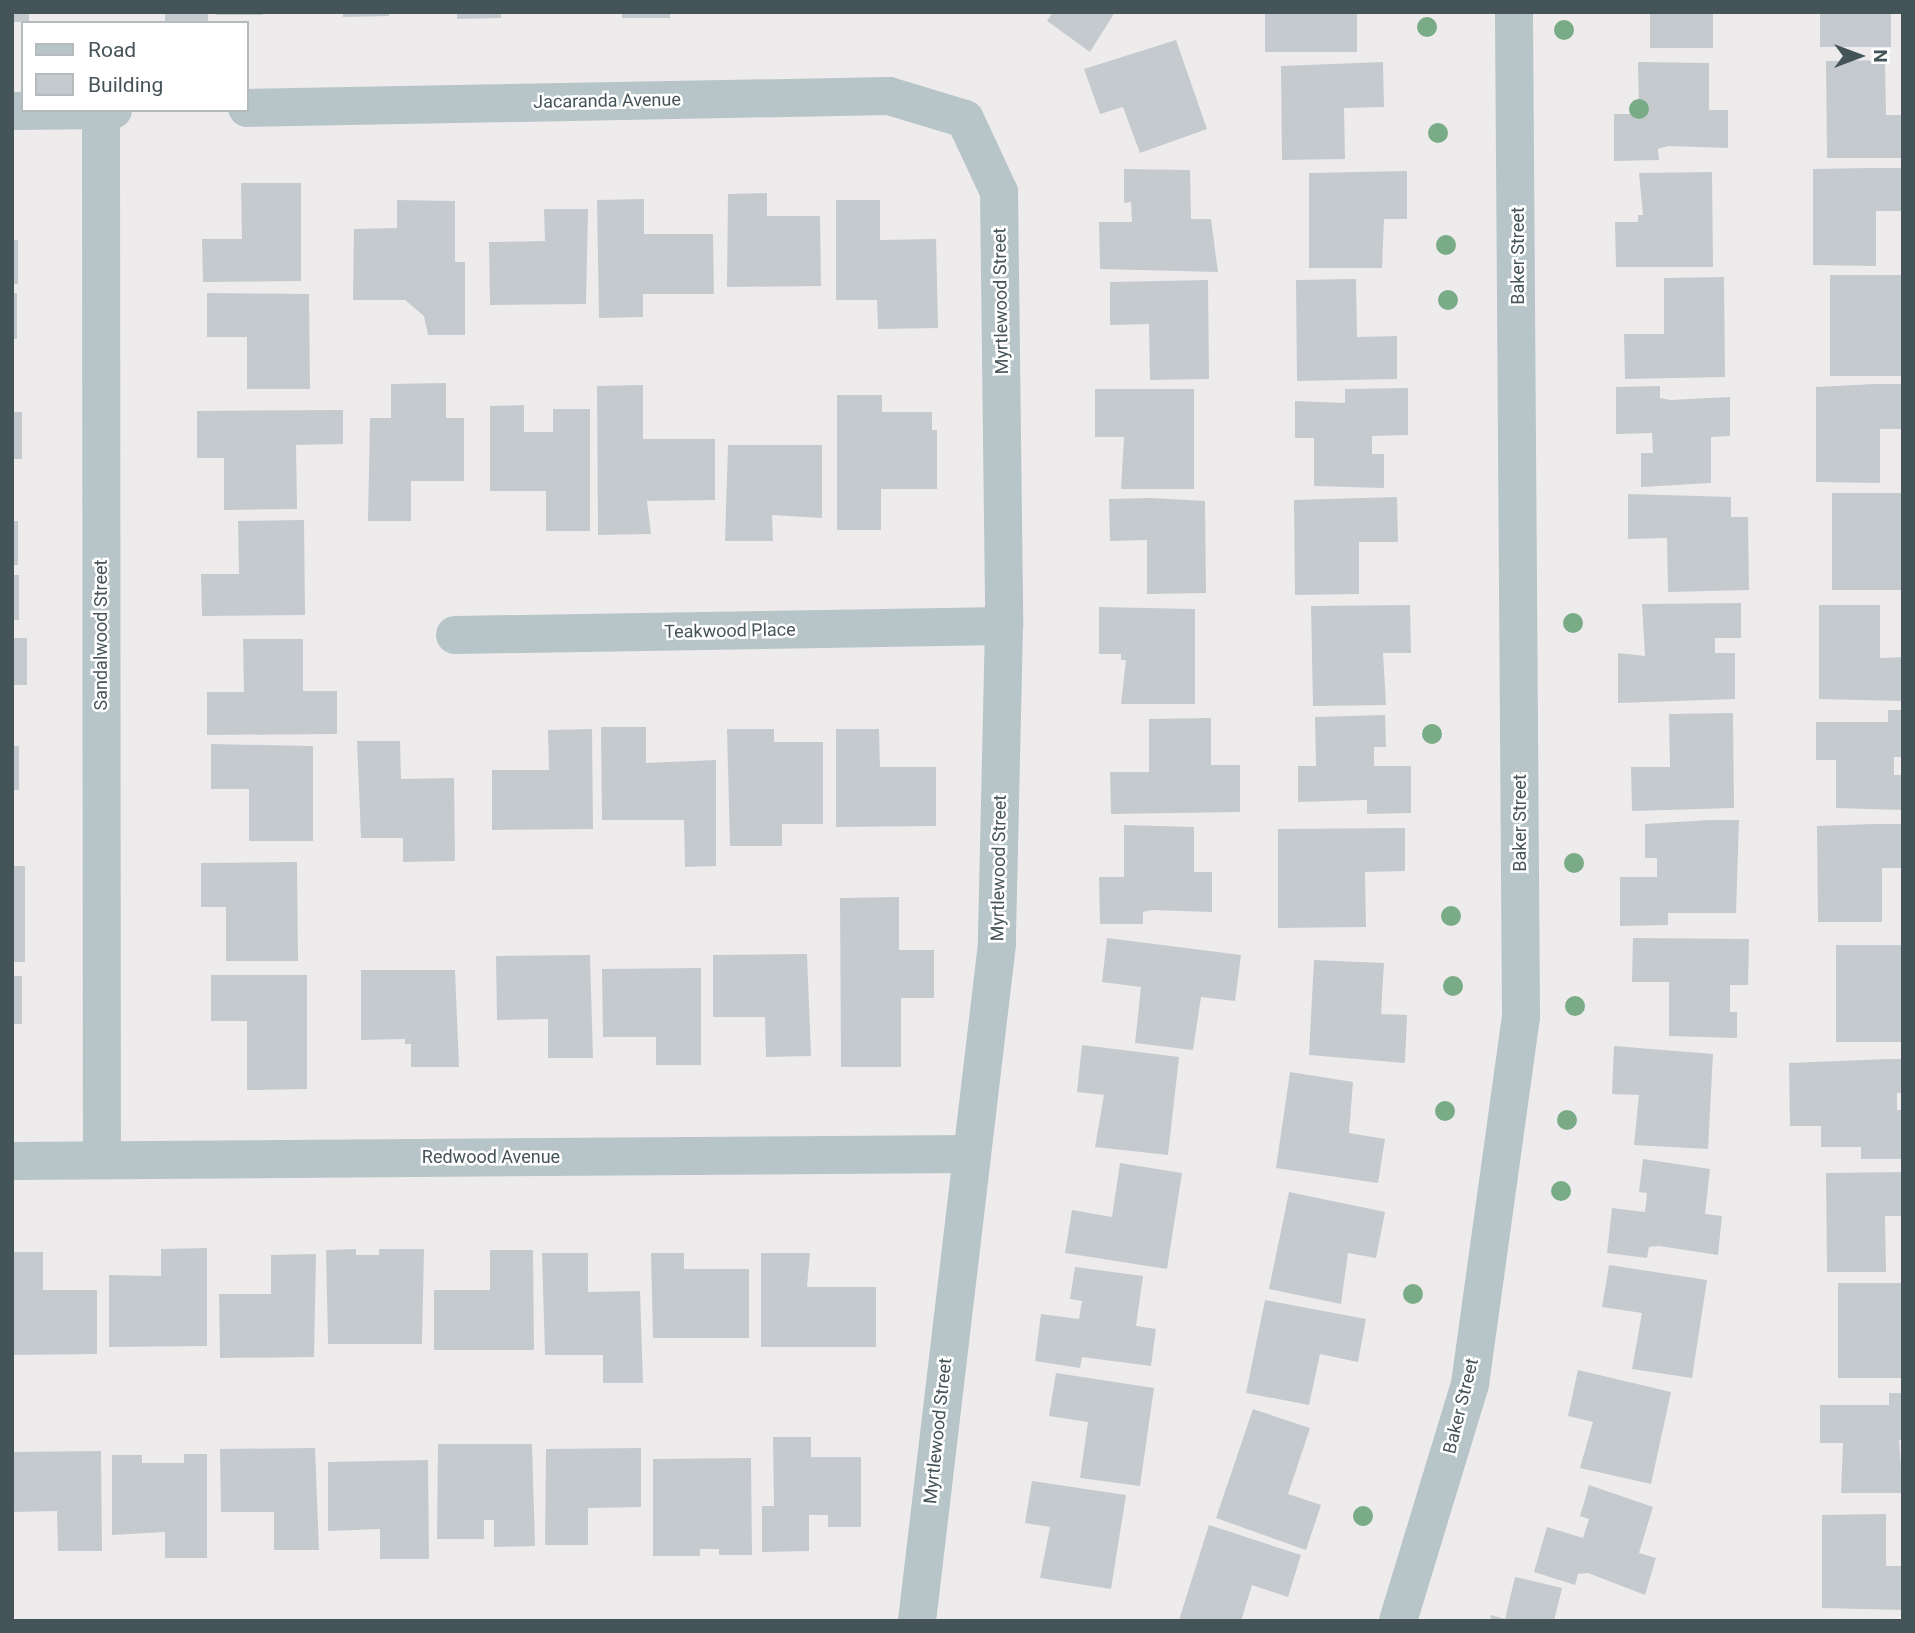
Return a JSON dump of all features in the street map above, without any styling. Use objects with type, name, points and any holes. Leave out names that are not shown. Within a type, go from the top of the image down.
[{"type":"street","name":"Baker Street","points":[[1398,1621],[1470,1384],[1521,1017],[1514,12]]},
{"type":"street","name":"Jacaranda Avenue","points":[[248,108],[889,96],[965,119]]},
{"type":"street","name":"Sandalwood Street","points":[[101,112],[102,1159]]},
{"type":"street","name":"Myrtlewood Street","points":[[917,1621],[969,1154],[997,944],[1004,626],[999,192],[965,119]]},
{"type":"street","name":"Teakwood Place","points":[[455,635],[1004,626]]},
{"type":"street","name":"Redwood Avenue","points":[[12,1161],[969,1154]]},
{"type":"building","points":[[12,12],[29,12],[29,21],[12,22]]},
{"type":"building","points":[[165,12],[208,12],[208,21],[165,21]]},
{"type":"building","points":[[216,12],[263,12],[263,15],[216,15]]},
{"type":"building","points":[[343,12],[389,12],[389,16],[343,17]]},
{"type":"building","points":[[457,12],[501,12],[501,18],[457,19]]},
{"type":"building","points":[[622,12],[670,12],[670,18],[622,18]]},
{"type":"building","points":[[1053,12],[1115,12],[1090,52],[1047,21]]},
{"type":"building","points":[[1265,12],[1357,12],[1357,52],[1265,52]]},
{"type":"building","points":[[1650,12],[1713,12],[1713,48],[1650,48]]},
{"type":"building","points":[[1820,12],[1891,12],[1891,47],[1820,47]]},
{"type":"building","points":[[1176,40],[1207,129],[1140,153],[1123,107],[1100,114],[1084,69]]},
{"type":"building","points":[[1885,60],[1886,115],[1903,115],[1903,158],[1827,158],[1826,61]]},
{"type":"building","points":[[1383,62],[1384,107],[1344,108],[1345,159],[1282,160],[1281,66]]},
{"type":"building","points":[[1638,62],[1709,63],[1709,110],[1728,110],[1728,148],[1668,146],[1658,149],[1659,160],[1614,161],[1614,114],[1639,114]]},
{"type":"building","points":[[1903,168],[1903,211],[1876,211],[1876,266],[1813,265],[1813,169]]},
{"type":"building","points":[[1124,169],[1190,170],[1191,219],[1211,219],[1218,272],[1100,269],[1099,222],[1132,222],[1131,202],[1124,203]]},
{"type":"building","points":[[1407,171],[1407,219],[1384,219],[1382,268],[1309,268],[1309,173]]},
{"type":"building","points":[[1712,172],[1713,267],[1616,267],[1615,222],[1638,222],[1638,215],[1643,215],[1639,173]]},
{"type":"building","points":[[241,183],[301,183],[301,281],[203,282],[202,239],[242,239]]},
{"type":"building","points":[[767,193],[767,216],[820,216],[821,286],[727,287],[728,194]]},
{"type":"building","points":[[644,199],[644,234],[713,234],[714,294],[643,294],[643,317],[599,318],[597,200]]},
{"type":"building","points":[[397,200],[455,201],[455,262],[465,262],[465,335],[428,335],[424,316],[405,300],[353,300],[354,229],[397,228]]},
{"type":"building","points":[[836,200],[880,200],[880,240],[936,239],[938,328],[878,329],[877,300],[836,300]]},
{"type":"building","points":[[544,209],[588,209],[586,304],[490,305],[489,242],[545,241]]},
{"type":"building","points":[[12,240],[18,240],[18,284],[12,284]]},
{"type":"building","points":[[1830,275],[1903,275],[1903,376],[1830,376]]},
{"type":"building","points":[[1724,277],[1725,377],[1625,379],[1624,334],[1664,334],[1664,278]]},
{"type":"building","points":[[1356,279],[1357,337],[1397,336],[1397,379],[1297,381],[1296,280]]},
{"type":"building","points":[[1208,280],[1209,379],[1150,380],[1149,324],[1110,325],[1110,282]]},
{"type":"building","points":[[12,293],[17,293],[17,339],[12,339]]},
{"type":"building","points":[[207,293],[309,294],[310,389],[247,389],[247,337],[207,337]]},
{"type":"building","points":[[446,383],[446,418],[464,418],[464,481],[411,481],[411,521],[368,521],[370,418],[391,418],[391,384]]},
{"type":"building","points":[[1903,384],[1903,429],[1880,429],[1880,483],[1816,482],[1816,387]]},
{"type":"building","points":[[643,385],[643,439],[715,439],[715,500],[647,501],[651,534],[598,535],[597,386]]},
{"type":"building","points":[[1660,386],[1660,398],[1670,400],[1730,397],[1730,436],[1711,437],[1711,483],[1641,487],[1641,453],[1653,453],[1652,433],[1616,434],[1616,387]]},
{"type":"building","points":[[1408,388],[1408,435],[1372,436],[1372,454],[1384,454],[1384,488],[1314,486],[1314,438],[1295,438],[1295,401],[1345,403],[1345,389]]},
{"type":"building","points":[[1095,389],[1194,389],[1194,489],[1121,489],[1124,437],[1095,437]]},
{"type":"building","points":[[837,395],[882,395],[882,412],[932,412],[932,430],[937,430],[937,489],[881,489],[881,530],[837,530]]},
{"type":"building","points":[[524,405],[524,432],[553,432],[553,409],[590,409],[590,531],[546,531],[546,491],[490,491],[490,406]]},
{"type":"building","points":[[343,410],[343,444],[296,445],[297,509],[224,510],[224,458],[197,458],[197,411]]},
{"type":"building","points":[[12,412],[22,412],[22,459],[12,459]]},
{"type":"building","points":[[728,445],[822,445],[822,518],[772,515],[773,541],[725,541]]},
{"type":"building","points":[[1832,493],[1903,493],[1903,590],[1832,590]]},
{"type":"building","points":[[1628,494],[1731,497],[1731,517],[1748,517],[1749,590],[1668,592],[1667,538],[1628,539]]},
{"type":"building","points":[[1397,497],[1398,542],[1359,542],[1359,594],[1295,595],[1294,500]]},
{"type":"building","points":[[1109,499],[1205,501],[1206,593],[1147,594],[1147,540],[1110,541]]},
{"type":"building","points":[[304,520],[305,615],[202,616],[201,574],[239,574],[238,521]]},
{"type":"building","points":[[12,521],[18,521],[18,565],[12,565]]},
{"type":"building","points":[[12,575],[19,575],[19,620],[12,620]]},
{"type":"building","points":[[1741,603],[1741,638],[1715,638],[1715,653],[1735,653],[1735,699],[1618,703],[1618,653],[1645,656],[1642,604]]},
{"type":"building","points":[[1410,605],[1411,653],[1383,653],[1386,705],[1313,706],[1311,606]]},
{"type":"building","points":[[1819,605],[1880,605],[1880,658],[1903,657],[1903,701],[1819,699]]},
{"type":"building","points":[[1099,607],[1195,609],[1195,704],[1121,704],[1126,660],[1121,660],[1121,654],[1099,654]]},
{"type":"building","points":[[12,638],[27,638],[27,685],[12,685]]},
{"type":"building","points":[[243,639],[303,639],[303,691],[337,691],[337,734],[207,735],[207,692],[244,692]]},
{"type":"building","points":[[1888,710],[1903,710],[1903,757],[1894,757],[1894,775],[1903,775],[1903,810],[1836,808],[1836,760],[1816,760],[1816,722],[1888,722]]},
{"type":"building","points":[[1733,713],[1734,808],[1632,811],[1631,767],[1670,767],[1669,714]]},
{"type":"building","points":[[1385,715],[1386,747],[1374,747],[1374,766],[1411,766],[1411,813],[1367,814],[1367,800],[1298,802],[1298,766],[1316,766],[1315,717]]},
{"type":"building","points":[[1211,718],[1211,765],[1240,765],[1240,812],[1111,814],[1110,772],[1149,772],[1149,719]]},
{"type":"building","points":[[601,727],[646,727],[646,763],[716,760],[716,866],[685,867],[684,820],[602,820]]},
{"type":"building","points":[[592,729],[593,829],[492,830],[492,770],[549,770],[548,730]]},
{"type":"building","points":[[727,729],[774,729],[774,742],[823,742],[823,824],[782,824],[782,846],[730,846]]},
{"type":"building","points":[[836,729],[879,729],[880,767],[936,767],[936,826],[836,827]]},
{"type":"building","points":[[357,741],[400,741],[401,779],[454,778],[455,861],[403,862],[403,838],[361,838]]},
{"type":"building","points":[[211,744],[313,746],[313,841],[249,841],[249,789],[211,789]]},
{"type":"building","points":[[12,746],[19,746],[19,790],[12,790]]},
{"type":"building","points":[[1739,820],[1736,913],[1668,913],[1668,925],[1620,926],[1620,877],[1657,877],[1657,858],[1645,858],[1645,824]]},
{"type":"building","points":[[1903,824],[1903,868],[1882,868],[1882,922],[1818,922],[1817,826]]},
{"type":"building","points":[[1124,825],[1194,827],[1194,872],[1212,872],[1212,912],[1152,910],[1143,912],[1143,924],[1100,924],[1099,877],[1124,877]]},
{"type":"building","points":[[1405,828],[1405,871],[1365,872],[1366,927],[1278,928],[1278,829]]},
{"type":"building","points":[[297,862],[298,961],[226,961],[226,907],[201,907],[201,863]]},
{"type":"building","points":[[12,866],[25,866],[25,962],[12,962]]},
{"type":"building","points":[[899,897],[899,950],[934,950],[934,998],[901,998],[901,1067],[841,1067],[840,898]]},
{"type":"building","points":[[1107,938],[1241,955],[1235,1001],[1201,997],[1193,1050],[1135,1043],[1141,987],[1102,982]]},
{"type":"building","points":[[1633,938],[1749,939],[1748,985],[1730,985],[1730,1012],[1737,1012],[1737,1038],[1669,1036],[1669,982],[1632,982]]},
{"type":"building","points":[[1836,945],[1903,945],[1903,1042],[1836,1042]]},
{"type":"building","points":[[807,954],[811,1056],[766,1057],[765,1017],[713,1017],[713,955]]},
{"type":"building","points":[[590,955],[593,1058],[548,1058],[548,1019],[497,1020],[496,956]]},
{"type":"building","points":[[1314,960],[1384,963],[1381,1014],[1407,1015],[1405,1063],[1309,1055]]},
{"type":"building","points":[[701,968],[701,1065],[656,1065],[656,1037],[603,1037],[602,969]]},
{"type":"building","points":[[361,970],[455,970],[459,1067],[411,1067],[411,1044],[405,1044],[405,1039],[361,1040]]},
{"type":"building","points":[[211,975],[307,975],[307,1089],[247,1090],[247,1021],[211,1021]]},
{"type":"building","points":[[12,976],[22,976],[22,1024],[12,1024]]},
{"type":"building","points":[[1082,1045],[1179,1057],[1168,1155],[1095,1147],[1104,1095],[1077,1092]]},
{"type":"building","points":[[1614,1046],[1713,1054],[1708,1149],[1634,1145],[1639,1095],[1612,1094]]},
{"type":"building","points":[[1903,1059],[1903,1093],[1897,1093],[1897,1110],[1903,1110],[1903,1159],[1861,1159],[1861,1147],[1821,1147],[1821,1126],[1790,1126],[1789,1063]]},
{"type":"building","points":[[1290,1072],[1353,1082],[1349,1133],[1385,1139],[1378,1183],[1276,1168]]},
{"type":"building","points":[[1643,1159],[1710,1169],[1705,1214],[1722,1216],[1718,1255],[1659,1246],[1649,1247],[1647,1258],[1607,1253],[1612,1208],[1645,1212],[1647,1193],[1639,1192]]},
{"type":"building","points":[[1120,1163],[1182,1173],[1167,1269],[1065,1253],[1072,1210],[1112,1217]]},
{"type":"building","points":[[1903,1172],[1903,1216],[1885,1216],[1886,1272],[1827,1272],[1826,1173]]},
{"type":"building","points":[[1289,1192],[1385,1212],[1376,1258],[1348,1253],[1341,1304],[1269,1289]]},
{"type":"building","points":[[207,1248],[207,1346],[109,1347],[109,1275],[161,1276],[161,1249]]},
{"type":"building","points":[[356,1249],[356,1255],[379,1255],[379,1249],[424,1249],[422,1344],[328,1344],[326,1250]]},
{"type":"building","points":[[490,1250],[533,1250],[534,1350],[434,1350],[434,1290],[490,1290]]},
{"type":"building","points":[[12,1252],[43,1252],[43,1290],[97,1290],[97,1354],[12,1355]]},
{"type":"building","points":[[542,1253],[588,1253],[588,1292],[640,1291],[643,1383],[603,1383],[603,1355],[545,1355]]},
{"type":"building","points":[[651,1253],[684,1253],[684,1269],[749,1269],[749,1338],[653,1338]]},
{"type":"building","points":[[761,1253],[810,1253],[807,1287],[876,1287],[876,1347],[761,1347]]},
{"type":"building","points":[[316,1254],[314,1357],[220,1358],[219,1294],[271,1294],[271,1255]]},
{"type":"building","points":[[1609,1265],[1707,1280],[1692,1378],[1632,1369],[1642,1313],[1602,1307]]},
{"type":"building","points":[[1075,1267],[1143,1276],[1136,1326],[1156,1329],[1151,1366],[1082,1357],[1080,1368],[1035,1361],[1041,1314],[1079,1319],[1082,1301],[1070,1299]]},
{"type":"building","points":[[1838,1283],[1903,1283],[1903,1378],[1838,1378]]},
{"type":"building","points":[[1265,1300],[1366,1319],[1358,1362],[1320,1354],[1309,1405],[1246,1393]]},
{"type":"building","points":[[1578,1370],[1671,1392],[1651,1484],[1580,1468],[1593,1422],[1568,1416]]},
{"type":"building","points":[[1056,1373],[1154,1388],[1140,1486],[1080,1478],[1088,1422],[1049,1416]]},
{"type":"building","points":[[1889,1393],[1903,1393],[1903,1440],[1899,1440],[1903,1493],[1841,1493],[1843,1443],[1820,1443],[1820,1405],[1889,1405]]},
{"type":"building","points":[[1253,1409],[1310,1428],[1288,1494],[1321,1505],[1306,1550],[1216,1518]]},
{"type":"building","points":[[773,1437],[811,1437],[811,1457],[861,1457],[861,1527],[828,1527],[828,1515],[809,1515],[809,1551],[762,1552],[762,1506],[774,1506]]},
{"type":"building","points":[[438,1444],[532,1444],[535,1546],[494,1547],[494,1520],[484,1520],[484,1539],[437,1539]]},
{"type":"building","points":[[315,1448],[319,1550],[274,1550],[274,1512],[221,1512],[220,1449]]},
{"type":"building","points":[[641,1448],[641,1507],[588,1508],[588,1545],[545,1545],[546,1449]]},
{"type":"building","points":[[101,1451],[102,1551],[58,1551],[57,1511],[12,1512],[12,1452]]},
{"type":"building","points":[[184,1454],[207,1454],[207,1558],[165,1558],[165,1532],[112,1535],[112,1455],[142,1455],[142,1463],[184,1463]]},
{"type":"building","points":[[751,1458],[752,1555],[719,1555],[719,1549],[700,1549],[700,1556],[653,1556],[653,1459]]},
{"type":"building","points":[[428,1460],[429,1559],[380,1559],[380,1529],[328,1531],[328,1462]]},
{"type":"building","points":[[1032,1481],[1126,1495],[1111,1589],[1040,1578],[1050,1527],[1025,1523]]},
{"type":"building","points":[[1589,1485],[1653,1507],[1639,1553],[1656,1558],[1645,1595],[1588,1573],[1578,1574],[1575,1585],[1534,1572],[1547,1527],[1583,1538],[1589,1519],[1580,1516]]},
{"type":"building","points":[[1886,1514],[1886,1566],[1903,1566],[1903,1610],[1822,1608],[1822,1515]]},
{"type":"building","points":[[1209,1525],[1301,1555],[1288,1597],[1252,1585],[1241,1621],[1179,1620]]},
{"type":"building","points":[[1515,1577],[1562,1588],[1554,1621],[1490,1621],[1491,1615],[1505,1619]]}]
